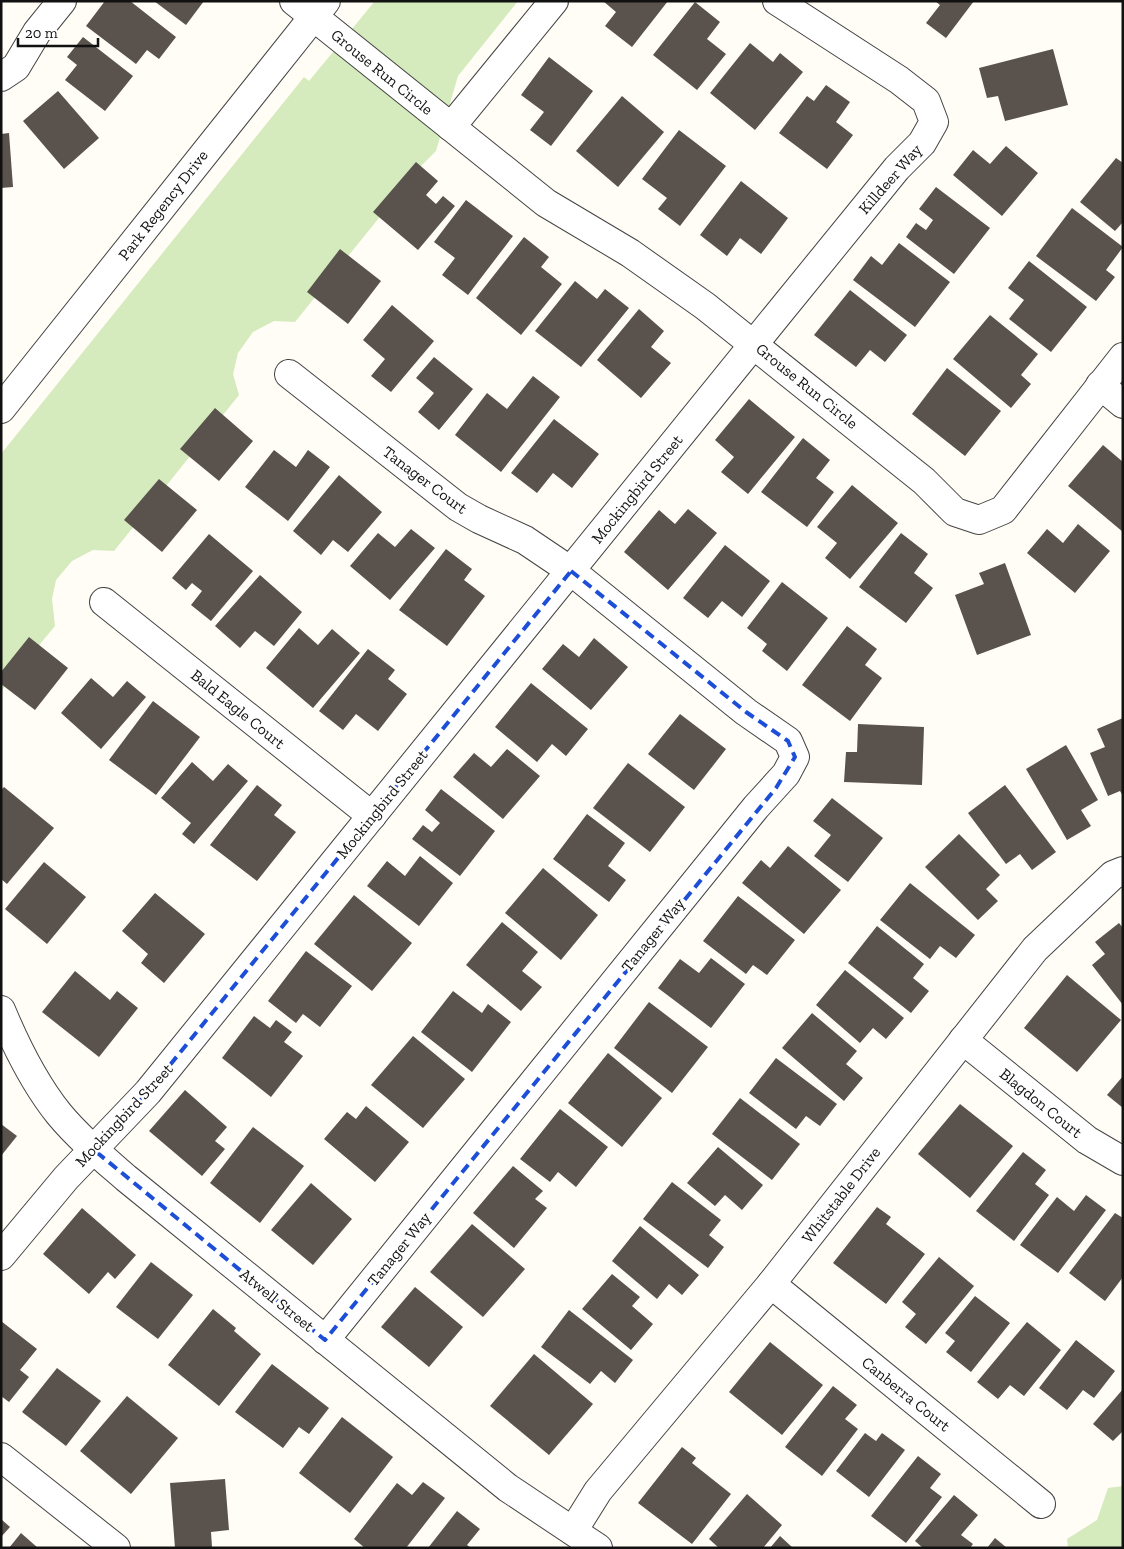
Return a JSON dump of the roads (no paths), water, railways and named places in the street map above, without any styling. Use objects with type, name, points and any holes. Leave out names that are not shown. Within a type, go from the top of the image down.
[{"type":"street","points":[[1,77],[16,67],[37,32],[62,1]]},
{"type":"street","points":[[451,127],[554,1]]},
{"type":"street","name":"Killdeer Way","points":[[754,343],[897,168],[922,143],[934,122],[926,101],[899,80],[777,1]]},
{"type":"street","name":"Grouse Run Circle","points":[[311,6],[451,127],[546,203],[630,253],[670,280],[754,343],[924,481],[955,512],[979,520],[1003,510],[1123,357]]},
{"type":"street","name":"Park Regency Drive","points":[[1,409],[311,6]]},
{"type":"street","name":"Mockingbird Street","points":[[1,1256],[66,1178],[148,1092],[754,343]]},
{"type":"street","name":"Tanager Court","points":[[289,374],[458,507],[525,540],[571,570]]},
{"type":"street","points":[[1100,385],[1123,404]]},
{"type":"street","name":"Tanager Way","points":[[325,1340],[756,807],[776,788],[795,757],[788,741],[746,712],[571,570]]},
{"type":"street","name":"Bald Eagle Court","points":[[104,602],[372,816]]},
{"type":"street","name":"Whitstable Drive","points":[[572,1531],[598,1491],[771,1284],[1035,949],[1113,875],[1123,871]]},
{"type":"street","name":"Atwell Street","points":[[1,1010],[11,1033],[44,1092],[60,1115],[94,1150],[508,1488],[598,1548]]},
{"type":"street","name":"Blagdon Court","points":[[963,1040],[1087,1140],[1123,1161]]},
{"type":"street","name":"Canberra Court","points":[[771,1284],[1041,1504]]},
{"type":"street","points":[[1,1457],[116,1548]]}]
